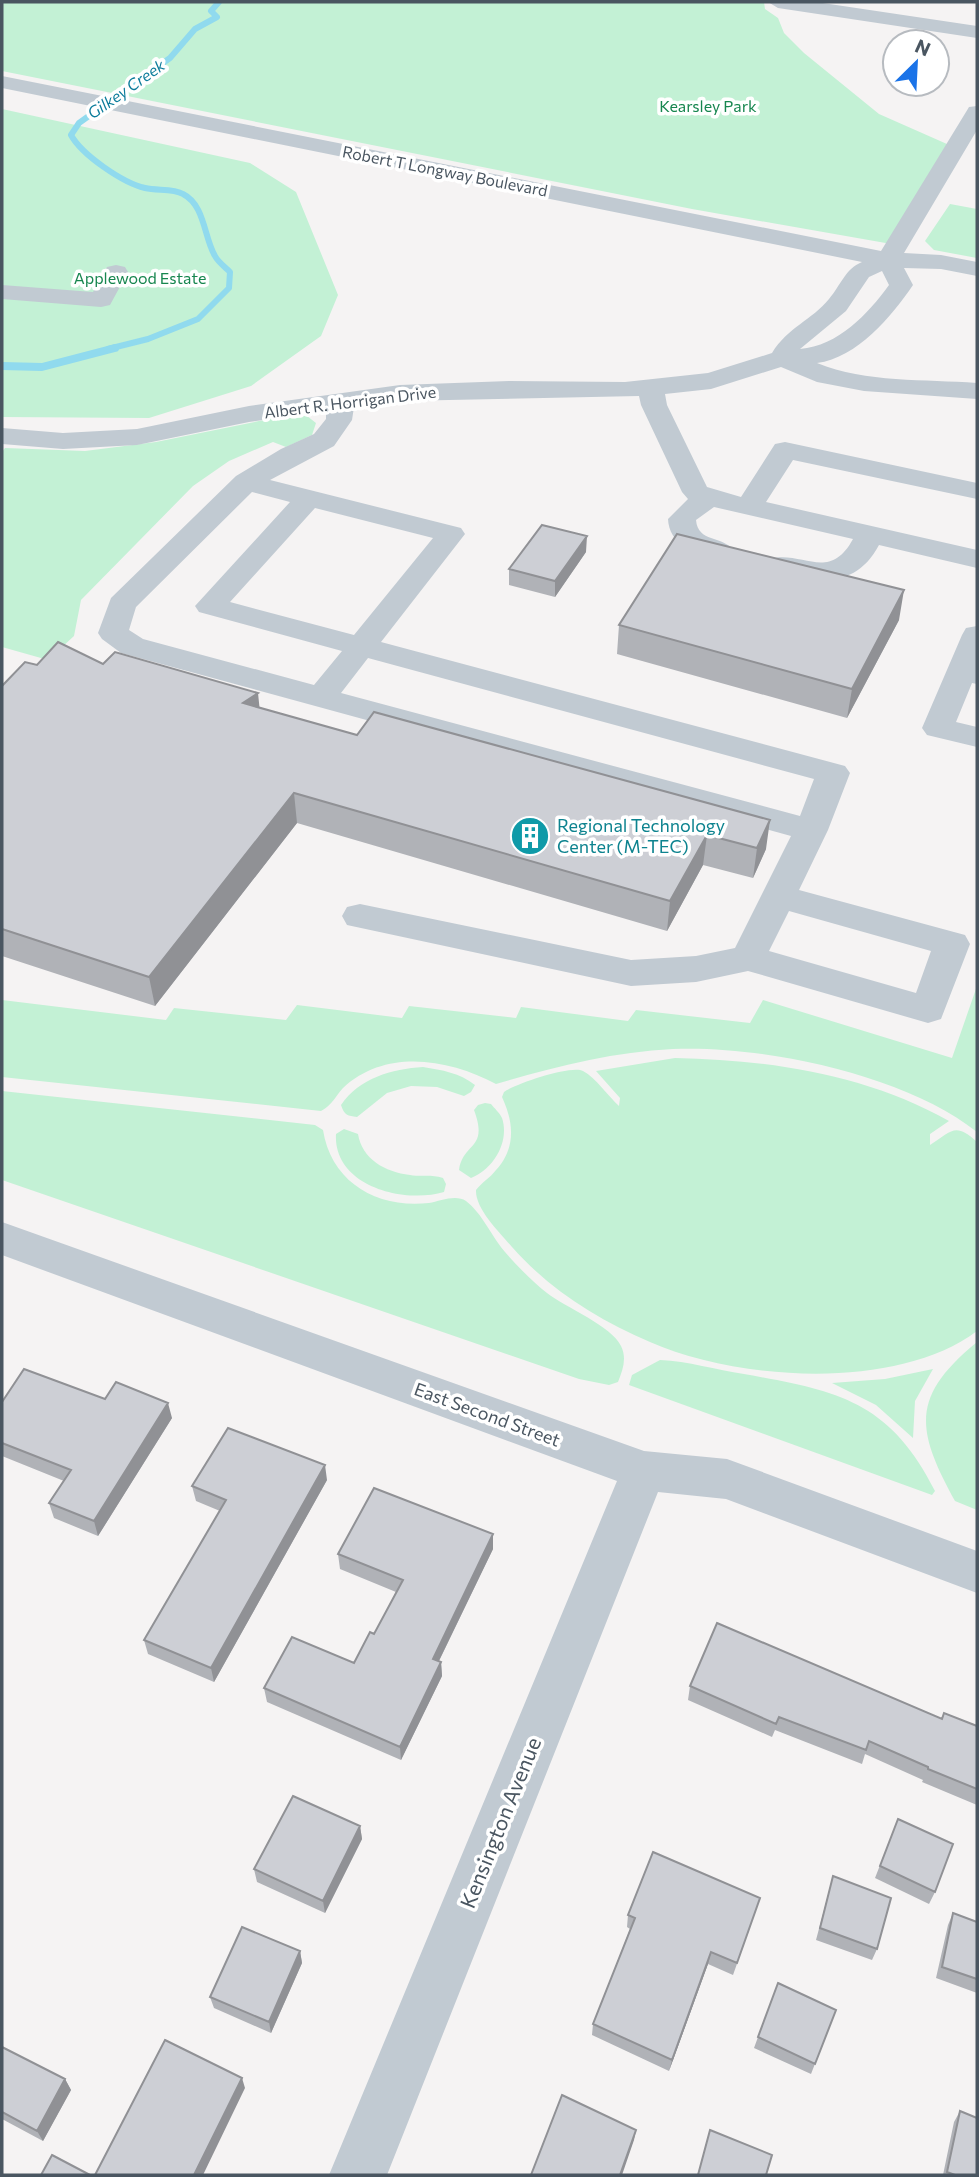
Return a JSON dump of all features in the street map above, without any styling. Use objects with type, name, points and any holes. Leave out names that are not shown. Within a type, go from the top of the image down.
[{"type":"street","points":[[778,2],[977,32]]},
{"type":"street","name":"Robert T Longway Boulevard","points":[[2,82],[888,260],[941,262],[977,269]]},
{"type":"street","points":[[973,126],[888,260],[860,272],[836,306],[792,341],[782,358],[827,376],[864,383],[977,391]]},
{"type":"street","name":"Robert T Longway Boulevard","points":[[888,260],[927,277],[977,287]]},
{"type":"street","name":"Albert R. Horrigan Drive","points":[[2,436],[63,441],[124,438],[248,414],[341,400],[433,391],[651,388],[710,381],[782,358],[821,355],[867,327],[901,285],[888,260]]},
{"type":"street","points":[[2,292],[102,300],[116,272]]},
{"type":"street","points":[[651,388],[654,405],[696,492],[710,498],[977,559]]},
{"type":"street","points":[[341,400],[339,420],[324,440],[291,455],[246,482],[122,604],[113,633],[132,646],[811,830]]},
{"type":"street","points":[[749,507],[785,450],[977,491]]},
{"type":"street","points":[[246,482],[451,534],[321,697]]},
{"type":"street","points":[[309,498],[211,606],[833,773],[811,830],[748,958]]},
{"type":"street","points":[[710,498],[692,508],[682,519],[682,530],[688,540],[718,550]]},
{"type":"street","points":[[758,560],[820,575],[854,563],[870,535]]},
{"type":"street","points":[[977,635],[969,673],[938,728],[977,737]]},
{"type":"street","points":[[360,916],[631,972],[696,969],[748,958],[928,1010],[952,944],[779,896]]},
{"type":"street","name":"East Second Street","points":[[2,1238],[644,1471],[727,1479],[977,1572]]},
{"type":"street","name":"Kensington Avenue","points":[[358,2175],[644,1471]]},
{"type":"green space","name":"Kearsley Park","points":[[2,2],[764,2],[765,9],[778,18],[784,33],[804,53],[879,114],[956,148],[897,245],[692,209],[2,71]]},
{"type":"green space","name":"Applewood Estate","points":[[2,109],[250,163],[296,192],[338,295],[321,336],[251,386],[149,418],[2,417]]},
{"type":"green space","points":[[950,204],[977,209],[977,258],[934,250],[925,241]]},
{"type":"green space","points":[[284,416],[307,416],[316,423],[312,435],[286,447],[273,442],[229,461],[193,486],[81,600],[74,636],[48,660],[2,647],[2,452],[5,448],[85,451],[156,442]]},
{"type":"green space","points":[[977,986],[977,1132],[947,1112],[912,1094],[874,1080],[790,1058],[709,1049],[673,1049],[605,1057],[496,1084],[458,1068],[418,1062],[398,1063],[378,1067],[360,1075],[321,1111],[2,1077],[2,1000],[166,1020],[174,1008],[286,1020],[297,1005],[402,1018],[409,1006],[516,1018],[521,1007],[628,1021],[636,1010],[750,1023],[763,1000],[952,1058]]},
{"type":"green space","points":[[675,1058],[781,1066],[850,1081],[917,1105],[949,1121],[930,1134],[930,1145],[958,1130],[977,1142],[977,1331],[944,1350],[905,1364],[862,1371],[817,1374],[727,1365],[686,1355],[612,1324],[558,1290],[526,1262],[484,1213],[476,1190],[494,1173],[510,1144],[511,1126],[502,1097],[504,1092],[543,1076],[577,1070],[593,1078],[619,1106],[620,1098],[596,1071]]},
{"type":"green space","points":[[423,1067],[457,1075],[475,1085],[471,1092],[464,1096],[437,1087],[411,1086],[387,1093],[357,1117],[345,1113],[341,1105],[357,1088],[367,1082],[388,1073]]},
{"type":"green space","points":[[2,1091],[315,1125],[323,1130],[328,1148],[346,1178],[375,1196],[410,1204],[453,1198],[466,1201],[505,1252],[531,1279],[547,1293],[598,1324],[616,1339],[623,1350],[624,1360],[618,1382],[609,1385],[579,1379],[2,1180]]},
{"type":"green space","points":[[485,1103],[491,1104],[501,1116],[504,1136],[493,1162],[471,1178],[459,1170],[461,1161],[479,1132],[474,1110]]},
{"type":"green space","points":[[344,1129],[358,1134],[364,1151],[376,1163],[392,1171],[414,1176],[443,1178],[446,1184],[444,1192],[428,1195],[391,1193],[358,1178],[346,1167],[338,1152],[336,1134]]},
{"type":"green space","points":[[977,1342],[977,1510],[955,1501],[933,1454],[927,1434],[926,1416],[930,1398],[940,1380]]},
{"type":"green space","points":[[660,1360],[777,1380],[833,1394],[857,1405],[879,1418],[899,1437],[935,1491],[932,1495],[629,1385],[632,1375]]},
{"type":"green space","points":[[933,1369],[915,1401],[913,1438],[876,1405],[832,1383],[885,1379]]},
{"type":"building","points":[[542,525],[587,536],[555,581],[509,569]]},
{"type":"building","points":[[677,534],[904,590],[852,689],[619,625]]},
{"type":"building","name":"Regional Technology Center (M-TEC)","points":[[58,642],[103,664],[115,652],[258,693],[243,703],[357,735],[374,712],[770,820],[757,848],[707,835],[670,901],[294,793],[149,977],[2,929],[2,686],[25,662],[37,665]]},
{"type":"building","points":[[24,1369],[105,1399],[116,1382],[168,1403],[94,1521],[49,1503],[71,1470],[2,1443],[2,1402]]},
{"type":"building","points":[[228,1428],[325,1465],[211,1668],[144,1640],[226,1500],[192,1486]]},
{"type":"building","points":[[374,1488],[493,1534],[433,1659],[441,1662],[400,1747],[264,1688],[292,1637],[354,1663],[370,1632],[374,1634],[403,1580],[338,1554]]},
{"type":"building","points":[[717,1623],[942,1719],[944,1713],[977,1726],[977,1789],[869,1741],[866,1750],[779,1717],[776,1724],[690,1686]]},
{"type":"building","points":[[293,1796],[360,1826],[323,1901],[254,1869]]},
{"type":"building","points":[[898,1819],[953,1844],[935,1892],[880,1866]]},
{"type":"building","points":[[653,1852],[760,1898],[737,1963],[711,1952],[672,2060],[593,2024],[635,1918],[628,1915]]},
{"type":"building","points":[[833,1876],[891,1898],[877,1949],[820,1928]]},
{"type":"building","points":[[953,1913],[977,1922],[977,1979],[942,1967]]},
{"type":"building","points":[[242,1927],[300,1951],[269,2022],[210,1997]]},
{"type":"building","points":[[778,1983],[836,2010],[815,2064],[758,2037]]},
{"type":"building","points":[[165,2040],[242,2078],[194,2175],[95,2175]]},
{"type":"building","points":[[2,2047],[65,2079],[37,2131],[2,2112]]},
{"type":"building","points":[[562,2095],[636,2130],[620,2175],[531,2175]]},
{"type":"building","points":[[960,2111],[977,2118],[977,2175],[955,2175],[947,2172]]},
{"type":"building","points":[[710,2130],[772,2155],[766,2175],[698,2175]]},
{"type":"building","points":[[52,2155],[90,2175],[41,2175]]},
{"type":"waterway","name":"Gilkey Creek","points":[[108,349],[148,339],[198,319],[229,288],[230,272],[211,249],[200,214],[190,199],[179,192],[145,188],[126,180],[93,159],[71,135],[79,123],[170,58],[195,29],[217,17],[211,11],[219,2]]},
{"type":"waterway","name":"Gilkey Creek","points":[[2,366],[42,367],[115,348]]},
{"type":"place","name":"Regional Technology Center (M-TEC)","points":[[530,836]]}]
